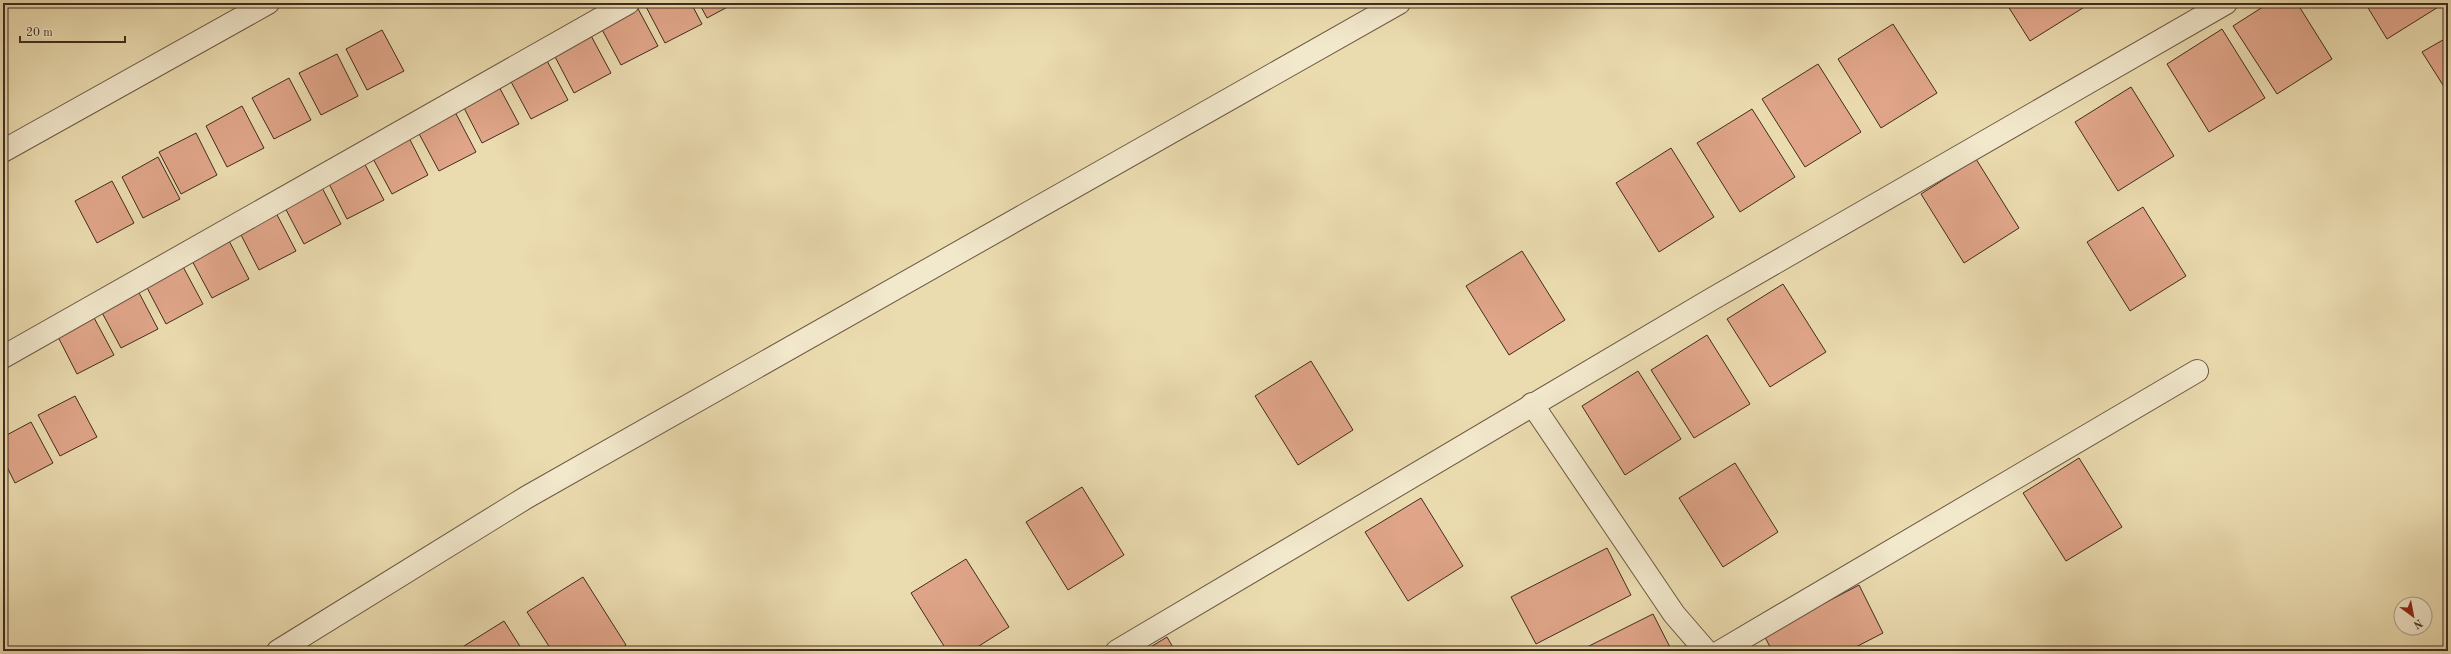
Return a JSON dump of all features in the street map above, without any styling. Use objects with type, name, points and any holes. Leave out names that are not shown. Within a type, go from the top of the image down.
[{"type":"street","points":[[3,151],[268,3]]},
{"type":"street","points":[[3,356],[628,3]]},
{"type":"street","points":[[278,651],[527,497],[1399,3]]},
{"type":"street","points":[[1117,651],[1532,404],[2226,3]]},
{"type":"street","points":[[1720,651],[2196,371]]},
{"type":"street","points":[[1532,404],[1674,614],[1706,651]]},
{"type":"building","points":[[644,3],[691,3],[702,24],[665,43]]},
{"type":"building","points":[[699,3],[735,3],[707,18]]},
{"type":"building","points":[[2006,3],[2084,3],[2086,6],[2030,41]]},
{"type":"building","points":[[2269,3],[2297,3],[2332,59],[2277,94],[2233,26]]},
{"type":"building","points":[[2365,3],[2442,3],[2443,4],[2387,39]]},
{"type":"building","points":[[636,5],[658,46],[621,65],[599,24]]},
{"type":"building","points":[[1893,24],[1937,93],[1881,128],[1838,59]]},
{"type":"building","points":[[2222,29],[2265,98],[2209,132],[2167,64]]},
{"type":"building","points":[[382,30],[404,71],[367,90],[346,49]]},
{"type":"building","points":[[589,32],[611,73],[574,93],[552,51]]},
{"type":"building","points":[[2448,37],[2448,93],[2422,52]]},
{"type":"building","points":[[337,54],[358,96],[321,115],[299,73]]},
{"type":"building","points":[[546,59],[568,100],[531,119],[509,78]]},
{"type":"building","points":[[1818,64],[1861,132],[1805,167],[1762,99]]},
{"type":"building","points":[[289,78],[311,120],[274,139],[252,98]]},
{"type":"building","points":[[497,83],[519,124],[482,143],[461,102]]},
{"type":"building","points":[[2131,87],[2174,156],[2118,191],[2075,122]]},
{"type":"building","points":[[242,106],[264,148],[227,167],[206,126]]},
{"type":"building","points":[[1752,109],[1795,177],[1740,212],[1697,143]]},
{"type":"building","points":[[454,110],[476,152],[439,171],[417,130]]},
{"type":"building","points":[[196,133],[217,175],[181,194],[159,152]]},
{"type":"building","points":[[407,134],[428,175],[392,194],[370,153]]},
{"type":"building","points":[[1671,148],[1714,217],[1659,252],[1616,183]]},
{"type":"building","points":[[158,157],[180,199],[143,218],[122,177]]},
{"type":"building","points":[[362,159],[384,200],[347,219],[326,178]]},
{"type":"building","points":[[1976,159],[2019,228],[1964,263],[1921,194]]},
{"type":"building","points":[[112,181],[134,223],[97,243],[75,201]]},
{"type":"building","points":[[319,182],[341,224],[304,244],[282,202]]},
{"type":"building","points":[[2143,207],[2186,276],[2130,311],[2087,242]]},
{"type":"building","points":[[274,209],[296,251],[259,270],[238,229]]},
{"type":"building","points":[[227,237],[249,279],[212,298],[190,257]]},
{"type":"building","points":[[1522,251],[1565,320],[1509,355],[1466,286]]},
{"type":"building","points":[[181,263],[203,304],[166,324],[144,282]]},
{"type":"building","points":[[1783,284],[1826,352],[1770,387],[1727,319]]},
{"type":"building","points":[[136,287],[158,329],[121,348],[99,307]]},
{"type":"building","points":[[92,314],[114,355],[77,374],[56,333]]},
{"type":"building","points":[[1707,335],[1750,404],[1694,438],[1651,370]]},
{"type":"building","points":[[1311,361],[1353,430],[1298,465],[1255,396]]},
{"type":"building","points":[[1638,371],[1681,439],[1625,475],[1582,406]]},
{"type":"building","points":[[75,396],[97,437],[60,456],[38,415]]},
{"type":"building","points":[[31,422],[53,463],[15,483],[3,459],[3,437]]},
{"type":"building","points":[[2079,458],[2122,527],[2066,561],[2023,493]]},
{"type":"building","points":[[1735,463],[1778,532],[1723,567],[1679,498]]},
{"type":"building","points":[[1082,487],[1124,555],[1068,590],[1026,522]]},
{"type":"building","points":[[1421,498],[1463,566],[1408,601],[1365,532]]},
{"type":"building","points":[[1607,548],[1631,595],[1536,644],[1511,597]]},
{"type":"building","points":[[966,559],[1009,627],[971,651],[947,651],[911,593]]},
{"type":"building","points":[[583,577],[626,645],[617,651],[552,651],[527,612]]},
{"type":"building","points":[[1859,585],[1883,633],[1848,651],[1772,651],[1764,635]]},
{"type":"building","points":[[1653,614],[1672,651],[1579,651]]},
{"type":"building","points":[[504,621],[523,651],[456,651]]},
{"type":"building","points":[[1167,637],[1175,651],[1144,651]]}]
